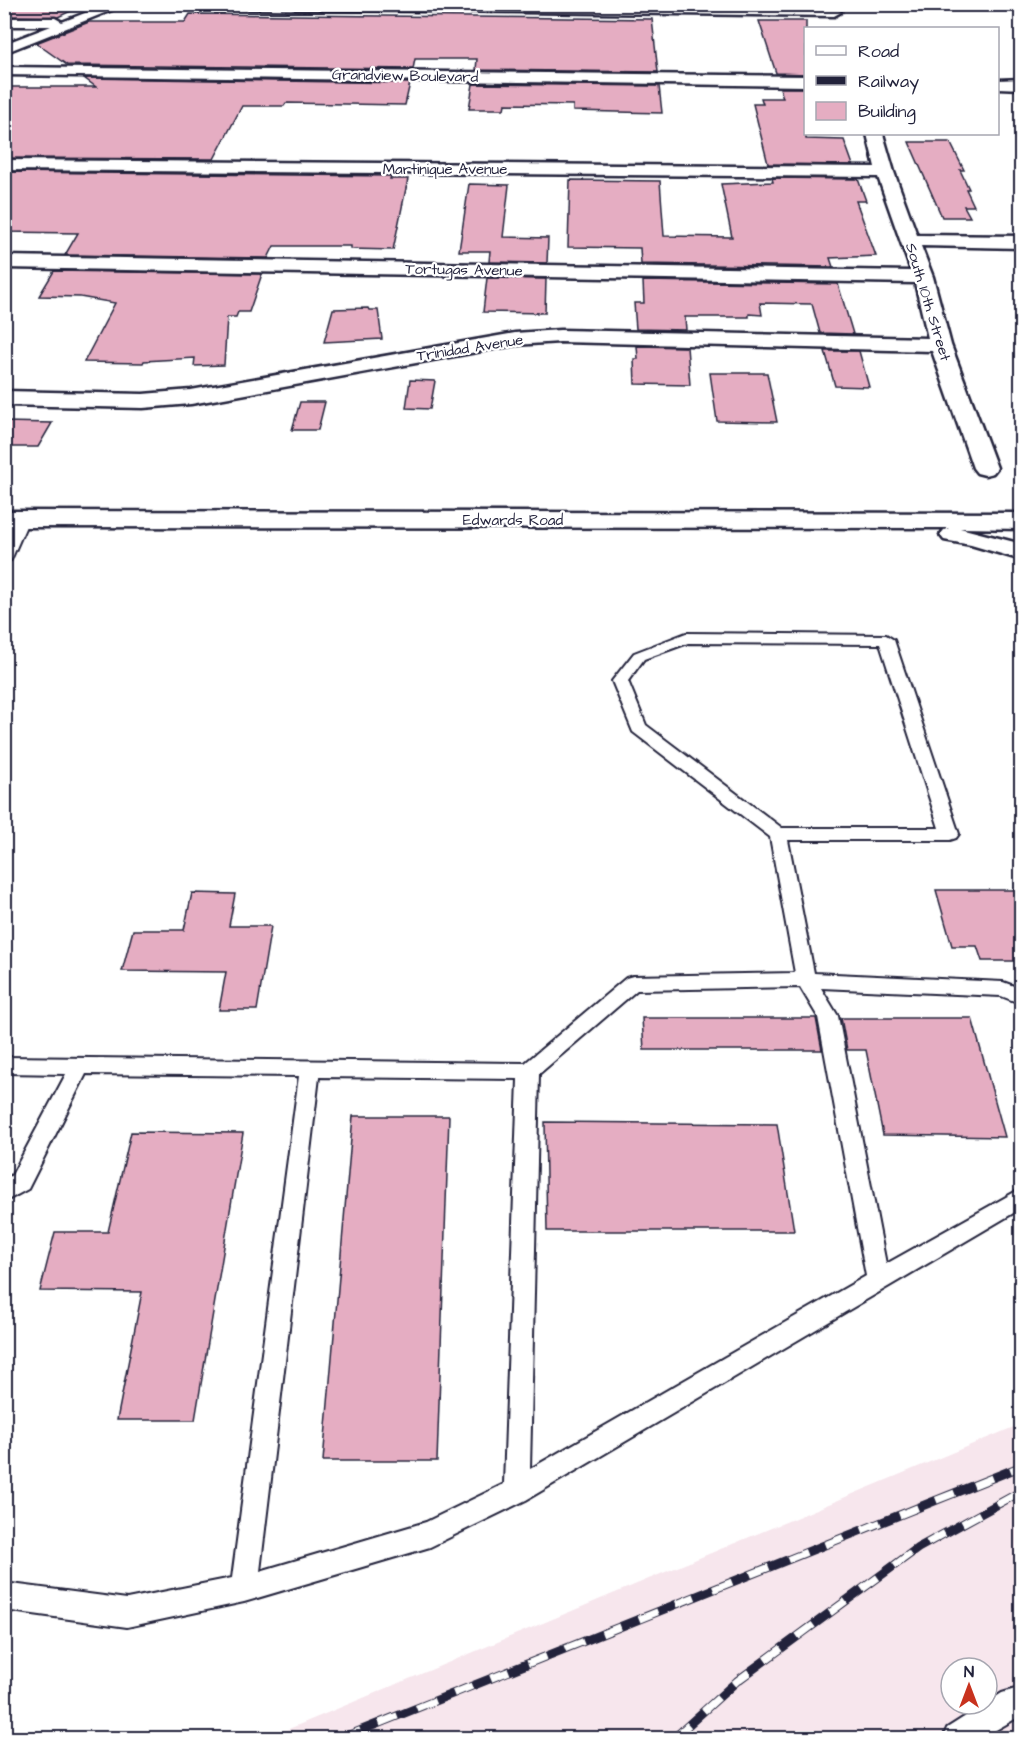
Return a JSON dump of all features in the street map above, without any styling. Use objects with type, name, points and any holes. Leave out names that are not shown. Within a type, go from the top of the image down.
[{"type":"street","points":[[4,49],[122,4]]},
{"type":"street","points":[[190,4],[833,8],[841,27]]},
{"type":"street","points":[[4,22],[72,22]]},
{"type":"street","name":"Grandview Boulevard","points":[[4,71],[804,81]]},
{"type":"street","points":[[999,84],[1022,84]]},
{"type":"street","name":"South 10th Street","points":[[875,135],[885,172],[923,277],[940,345],[985,468]]},
{"type":"street","name":"Martinique Avenue","points":[[4,165],[885,172]]},
{"type":"street","points":[[909,240],[1022,242]]},
{"type":"street","name":"Tortugas Avenue","points":[[4,262],[923,277]]},
{"type":"street","name":"Trinidad Avenue","points":[[4,398],[143,401],[191,397],[515,339],[560,336],[940,345]]},
{"type":"street","name":"Edwards Road","points":[[13,519],[1022,521]]},
{"type":"street","points":[[869,521],[974,538],[1022,552]]},
{"type":"lane","points":[[4,560],[13,519]]},
{"type":"lane","points":[[778,834],[950,834],[886,640],[686,638],[639,656],[620,681],[639,728],[778,834],[806,980],[828,1016],[878,1280]]},
{"type":"lane","points":[[4,1065],[529,1071],[633,983],[806,980],[1003,989],[1022,997]]},
{"type":"lane","points":[[4,1193],[20,1182],[80,1066]]},
{"type":"lane","points":[[244,1589],[310,1069]]},
{"type":"lane","points":[[517,1491],[529,1071]]},
{"type":"lane","points":[[4,1596],[127,1613],[244,1589],[430,1534],[517,1491],[1022,1197]]},
{"type":"lane","points":[[957,1738],[1012,1703],[1022,1701]]},
{"type":"shaded area","points":[[1021,1424],[1021,1738],[267,1738]]},
{"type":"building","points":[[4,5],[77,6],[77,8],[58,17],[4,16]]},
{"type":"building","points":[[190,14],[652,19],[658,72],[476,70],[477,59],[415,59],[413,69],[67,65],[36,43],[89,22],[185,22]]},
{"type":"building","points":[[759,21],[806,21],[804,74],[776,73]]},
{"type":"building","points":[[84,78],[410,83],[405,105],[286,103],[284,106],[242,106],[214,159],[4,158],[4,87],[96,87]]},
{"type":"building","points":[[473,84],[659,86],[662,113],[573,111],[573,105],[505,104],[504,109],[469,109]]},
{"type":"building","points":[[780,88],[804,88],[804,135],[806,139],[844,140],[853,165],[768,164],[753,104],[763,104],[761,98],[783,98]]},
{"type":"building","points":[[909,142],[950,142],[964,170],[960,170],[974,206],[964,206],[970,217],[942,217]]},
{"type":"building","points":[[4,172],[391,176],[390,179],[408,179],[393,250],[351,249],[351,246],[274,246],[268,258],[65,255],[78,233],[4,232]]},
{"type":"building","points":[[772,178],[858,179],[866,201],[856,201],[876,256],[830,258],[833,267],[641,264],[640,248],[568,247],[570,180],[660,181],[664,236],[732,237],[721,184],[773,182]]},
{"type":"building","points":[[469,184],[509,185],[503,237],[548,238],[547,263],[489,262],[490,251],[459,251]]},
{"type":"building","points":[[54,271],[262,274],[249,312],[238,312],[236,317],[227,317],[224,365],[194,366],[195,358],[144,361],[143,363],[84,362],[115,303],[80,297],[39,296]]},
{"type":"building","points":[[487,278],[546,279],[545,313],[483,312]]},
{"type":"building","points":[[643,281],[838,284],[853,334],[820,333],[812,304],[760,303],[762,315],[685,317],[686,330],[636,329],[634,303],[644,303]]},
{"type":"building","points":[[333,309],[378,310],[382,339],[324,342]]},
{"type":"building","points":[[637,346],[687,347],[690,385],[635,384],[634,359],[638,359]]},
{"type":"building","points":[[825,351],[859,351],[869,387],[835,386]]},
{"type":"building","points":[[710,373],[767,373],[777,422],[717,421]]},
{"type":"building","points":[[410,380],[435,381],[430,409],[406,408]]},
{"type":"building","points":[[300,402],[325,402],[318,430],[292,430]]},
{"type":"building","points":[[4,422],[52,423],[38,447],[4,447]]},
{"type":"building","points":[[936,890],[1022,890],[1022,961],[982,961],[977,946],[952,946]]},
{"type":"building","points":[[192,893],[235,894],[229,926],[271,926],[257,1010],[219,1010],[226,972],[122,971],[133,930],[184,930]]},
{"type":"building","points":[[642,1018],[816,1018],[822,1050],[644,1050]]},
{"type":"building","points":[[841,1018],[972,1018],[1005,1137],[883,1135],[866,1050],[847,1050]]},
{"type":"building","points":[[353,1116],[449,1116],[437,1461],[323,1461]]},
{"type":"building","points":[[545,1122],[777,1124],[794,1231],[547,1231]]},
{"type":"building","points":[[131,1132],[243,1133],[195,1420],[117,1420],[142,1292],[40,1291],[55,1232],[108,1232]]},
{"type":"railway","points":[[342,1738],[1022,1466]]},
{"type":"railway","points":[[674,1738],[737,1681],[918,1548],[1022,1491]]}]
